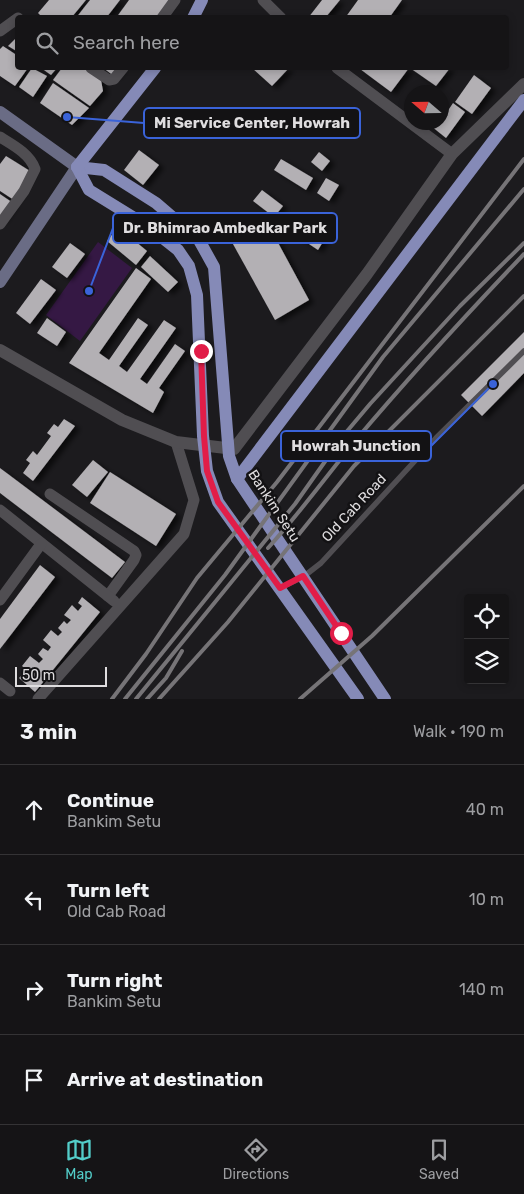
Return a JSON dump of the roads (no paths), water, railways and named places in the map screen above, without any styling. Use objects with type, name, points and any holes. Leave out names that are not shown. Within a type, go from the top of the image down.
[{"type":"main road","points":[[194,15],[202,0]]},
{"type":"main road","points":[[0,282],[45,212],[153,70]]},
{"type":"main road","points":[[237,479],[522,103]]},
{"type":"main road","points":[[0,112],[78,167],[89,190],[149,227],[178,250],[189,266],[197,295],[207,471],[218,502],[358,699]]},
{"type":"main road","name":"Bankim Setu","points":[[78,167],[104,170],[156,203],[198,240],[214,267],[229,456],[237,479],[385,699]]},
{"type":"street","points":[[164,15],[175,0]]},
{"type":"street","points":[[263,0],[278,15]]},
{"type":"street","points":[[0,32],[15,20]]},
{"type":"street","points":[[94,70],[109,80],[114,79],[121,70]]},
{"type":"street","points":[[340,70],[452,154]]},
{"type":"street","points":[[0,350],[122,420],[176,442],[234,449],[367,274],[452,154],[524,84]]},
{"type":"street","points":[[0,137],[23,153],[33,163],[35,169],[24,191],[0,224]]},
{"type":"street","points":[[38,699],[184,534],[194,500],[176,442]]},
{"type":"street","points":[[50,494],[134,550],[136,555],[134,560],[108,596]]},
{"type":"street","points":[[0,510],[121,606]]},
{"type":"street","points":[[0,600],[41,544]]},
{"type":"street","points":[[0,683],[10,691]]},
{"type":"lane","name":"Old Cab Road","points":[[280,588],[303,576],[321,563],[436,438],[524,351]]},
{"type":"railway","points":[[112,699],[146,654],[197,578],[277,482],[524,159]]},
{"type":"railway","points":[[125,699],[225,575],[383,357],[524,189]]},
{"type":"railway","points":[[136,699],[295,504],[343,436],[370,404],[460,306],[524,243]]},
{"type":"railway","points":[[268,548],[396,393],[524,254]]},
{"type":"railway","points":[[159,699],[228,622],[354,466],[524,296]]},
{"type":"railway","points":[[300,699],[372,636],[524,486]]},
{"type":"railway","points":[[147,699],[166,678],[182,651]]},
{"type":"place","name":"Mi Service Center, Howrah","points":[[67,117]]},
{"type":"place","name":"Dr. Bhimrao Ambedkar Park","points":[[89,291]]},
{"type":"place","name":"Howrah Junction","points":[[493,384]]}]
